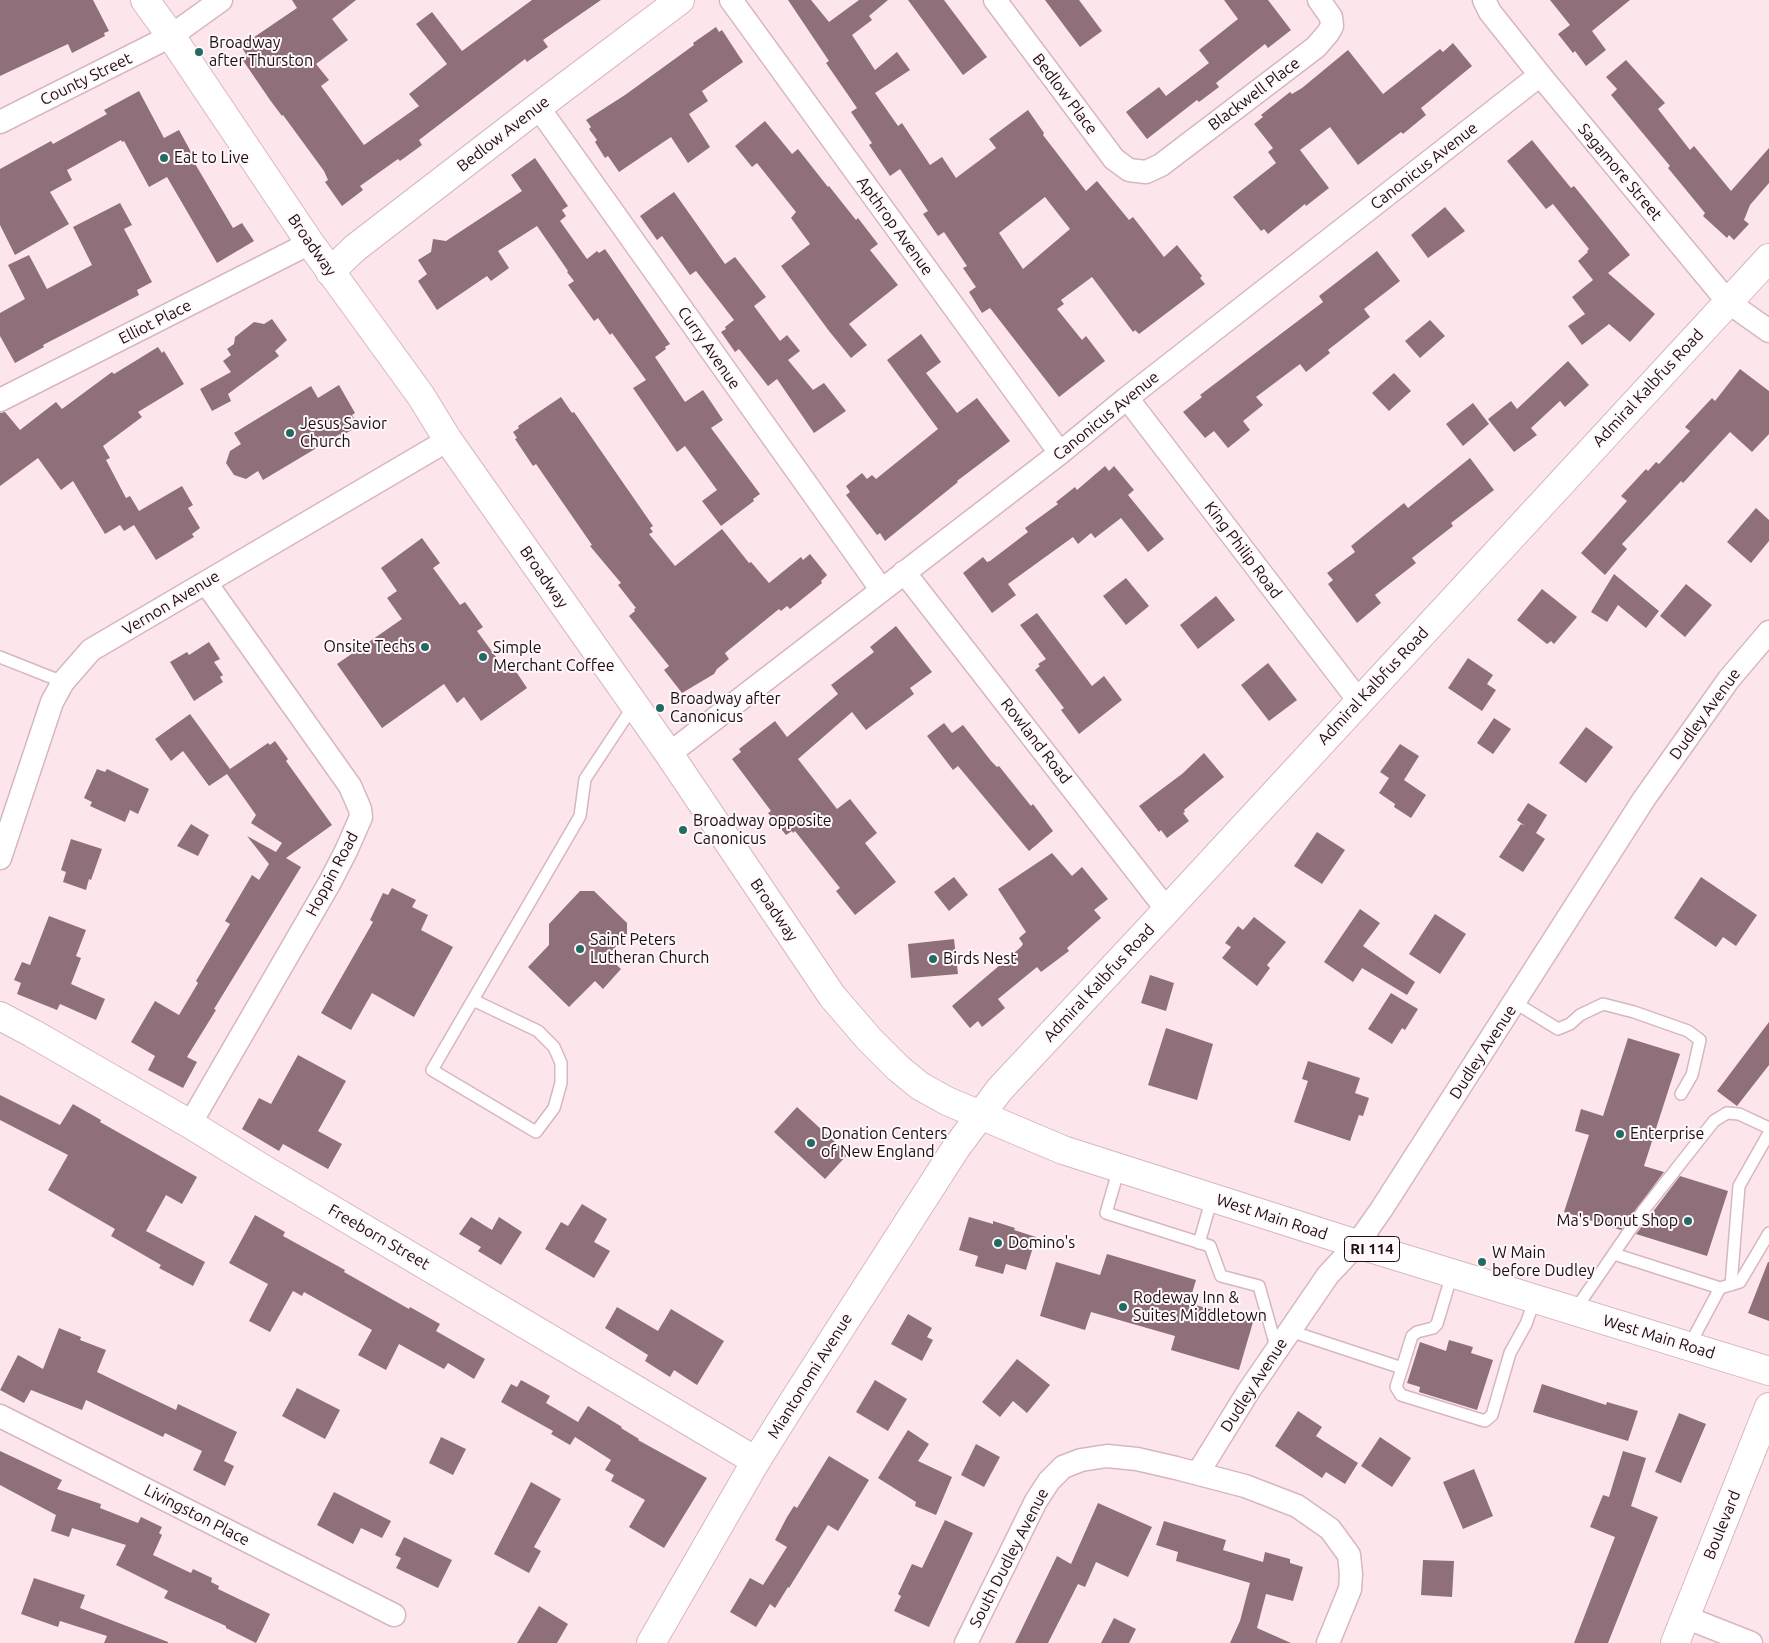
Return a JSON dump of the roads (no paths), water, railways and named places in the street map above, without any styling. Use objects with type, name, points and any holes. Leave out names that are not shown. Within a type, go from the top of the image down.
[{"type":"main road","name":"Broadway","points":[[145,0],[330,272],[421,396],[448,440],[669,754],[832,996],[869,1039],[898,1068],[920,1086],[947,1101],[980,1115]]},
{"type":"main road","name":"Bedlow Avenue","points":[[330,272],[356,248],[680,0]]},
{"type":"main road","name":"Admiral Kalbfus Road","points":[[980,1115],[1000,1089],[1769,258]]},
{"type":"main road","name":"Freeborn Street","points":[[0,1016],[190,1124],[756,1461]]},
{"type":"main road","name":"West Main Road","points":[[980,1115],[1063,1150],[1452,1274],[1769,1371]]},
{"type":"main road","name":"Miantonomi Avenue","points":[[651,1643],[756,1461],[956,1148],[980,1115]]},
{"type":"main road","name":"Boulevard","points":[[1675,1643],[1769,1407]]},
{"type":"street","name":"County Street","points":[[0,122],[171,36],[222,0]]},
{"type":"street","name":"Apthrop Avenue","points":[[731,0],[1060,453]]},
{"type":"street","name":"Bedlow Place","points":[[995,0],[1114,160],[1129,170],[1146,172]]},
{"type":"street","name":"Blackwell Place","points":[[1146,172],[1161,165],[1316,47],[1332,26],[1331,17],[1319,0]]},
{"type":"street","name":"Sagamore Street","points":[[1484,0],[1490,12],[1540,75],[1728,302],[1769,331]]},
{"type":"street","name":"Canonicus Avenue","points":[[669,754],[1060,453],[1127,398],[1540,75]]},
{"type":"street","name":"Curry Avenue","points":[[538,107],[881,589]]},
{"type":"street","name":"Elliot Place","points":[[0,400],[310,243]]},
{"type":"street","name":"King Philip Road","points":[[1127,398],[1359,701]]},
{"type":"street","name":"Vernon Avenue","points":[[0,858],[52,702],[63,682],[91,650],[448,440]]},
{"type":"street","name":"Rowland Road","points":[[904,572],[1167,910]]},
{"type":"street","name":"Hoppin Road","points":[[190,1124],[328,884],[346,851],[361,817],[360,809],[350,786],[206,582]]},
{"type":"street","name":"Dudley Avenue","points":[[1198,1473],[1248,1392],[1328,1275],[1357,1244],[1382,1210],[1644,799],[1729,679],[1769,632]]},
{"type":"street","name":"Livingston Place","points":[[0,1416],[394,1615]]},
{"type":"street","name":"South Dudley Avenue","points":[[966,1643],[1036,1501],[1049,1481],[1063,1467],[1081,1460],[1107,1456],[1137,1460],[1198,1473],[1245,1486],[1297,1506],[1330,1529],[1349,1555],[1351,1574],[1350,1589],[1328,1643]]},
{"type":"street","points":[[1685,1617],[1751,1643]]},
{"type":"lane","points":[[0,657],[63,682]]},
{"type":"lane","points":[[473,1000],[538,1031],[554,1047],[561,1063],[561,1083],[554,1108],[536,1132],[432,1070],[580,816],[585,779],[634,704]]},
{"type":"lane","points":[[1514,1002],[1558,1029],[1570,1024],[1580,1015],[1603,1004],[1634,1012],[1688,1032],[1700,1040],[1692,1075],[1681,1094]]},
{"type":"lane","points":[[1574,1311],[1643,1211],[1714,1120],[1727,1113],[1739,1114],[1769,1128]]},
{"type":"lane","points":[[1688,1346],[1725,1286],[1739,1186],[1769,1132]]},
{"type":"lane","points":[[1119,1168],[1106,1213],[1210,1246],[1221,1276],[1259,1286],[1277,1350]]},
{"type":"lane","points":[[1199,1242],[1212,1198]]},
{"type":"lane","points":[[1614,1254],[1725,1286],[1740,1282],[1769,1233]]},
{"type":"lane","points":[[1452,1274],[1437,1324],[1433,1328],[1417,1332],[1412,1336],[1396,1387],[1401,1396],[1485,1421],[1492,1416],[1510,1353],[1526,1324],[1535,1299]]},
{"type":"lane","points":[[1290,1331],[1402,1368]]},
{"type":"place","name":"Broadway after Thurston","points":[[199,52]]},
{"type":"place","name":"Eat to Live","points":[[164,158]]},
{"type":"place","name":"Jesus Savior Church","points":[[290,433]]},
{"type":"place","name":"Onsite Techs","points":[[425,647]]},
{"type":"place","name":"Simple Merchant Coffee","points":[[483,657]]},
{"type":"place","name":"Broadway after Canonicus","points":[[660,708]]},
{"type":"place","name":"Broadway opposite Canonicus","points":[[683,830]]},
{"type":"place","name":"Saint Peters Lutheran Church","points":[[580,949]]},
{"type":"place","name":"Birds Nest","points":[[933,959]]},
{"type":"place","name":"Enterprise","points":[[1620,1134]]},
{"type":"place","name":"Donation Centers of New England","points":[[811,1143]]},
{"type":"place","name":"Ma's Donut Shop","points":[[1688,1221]]},
{"type":"place","name":"Domino's","points":[[998,1243]]},
{"type":"place","name":"W Main before Dudley","points":[[1482,1262]]},
{"type":"place","name":"Rodeway Inn & Suites Middletown","points":[[1123,1307]]}]
